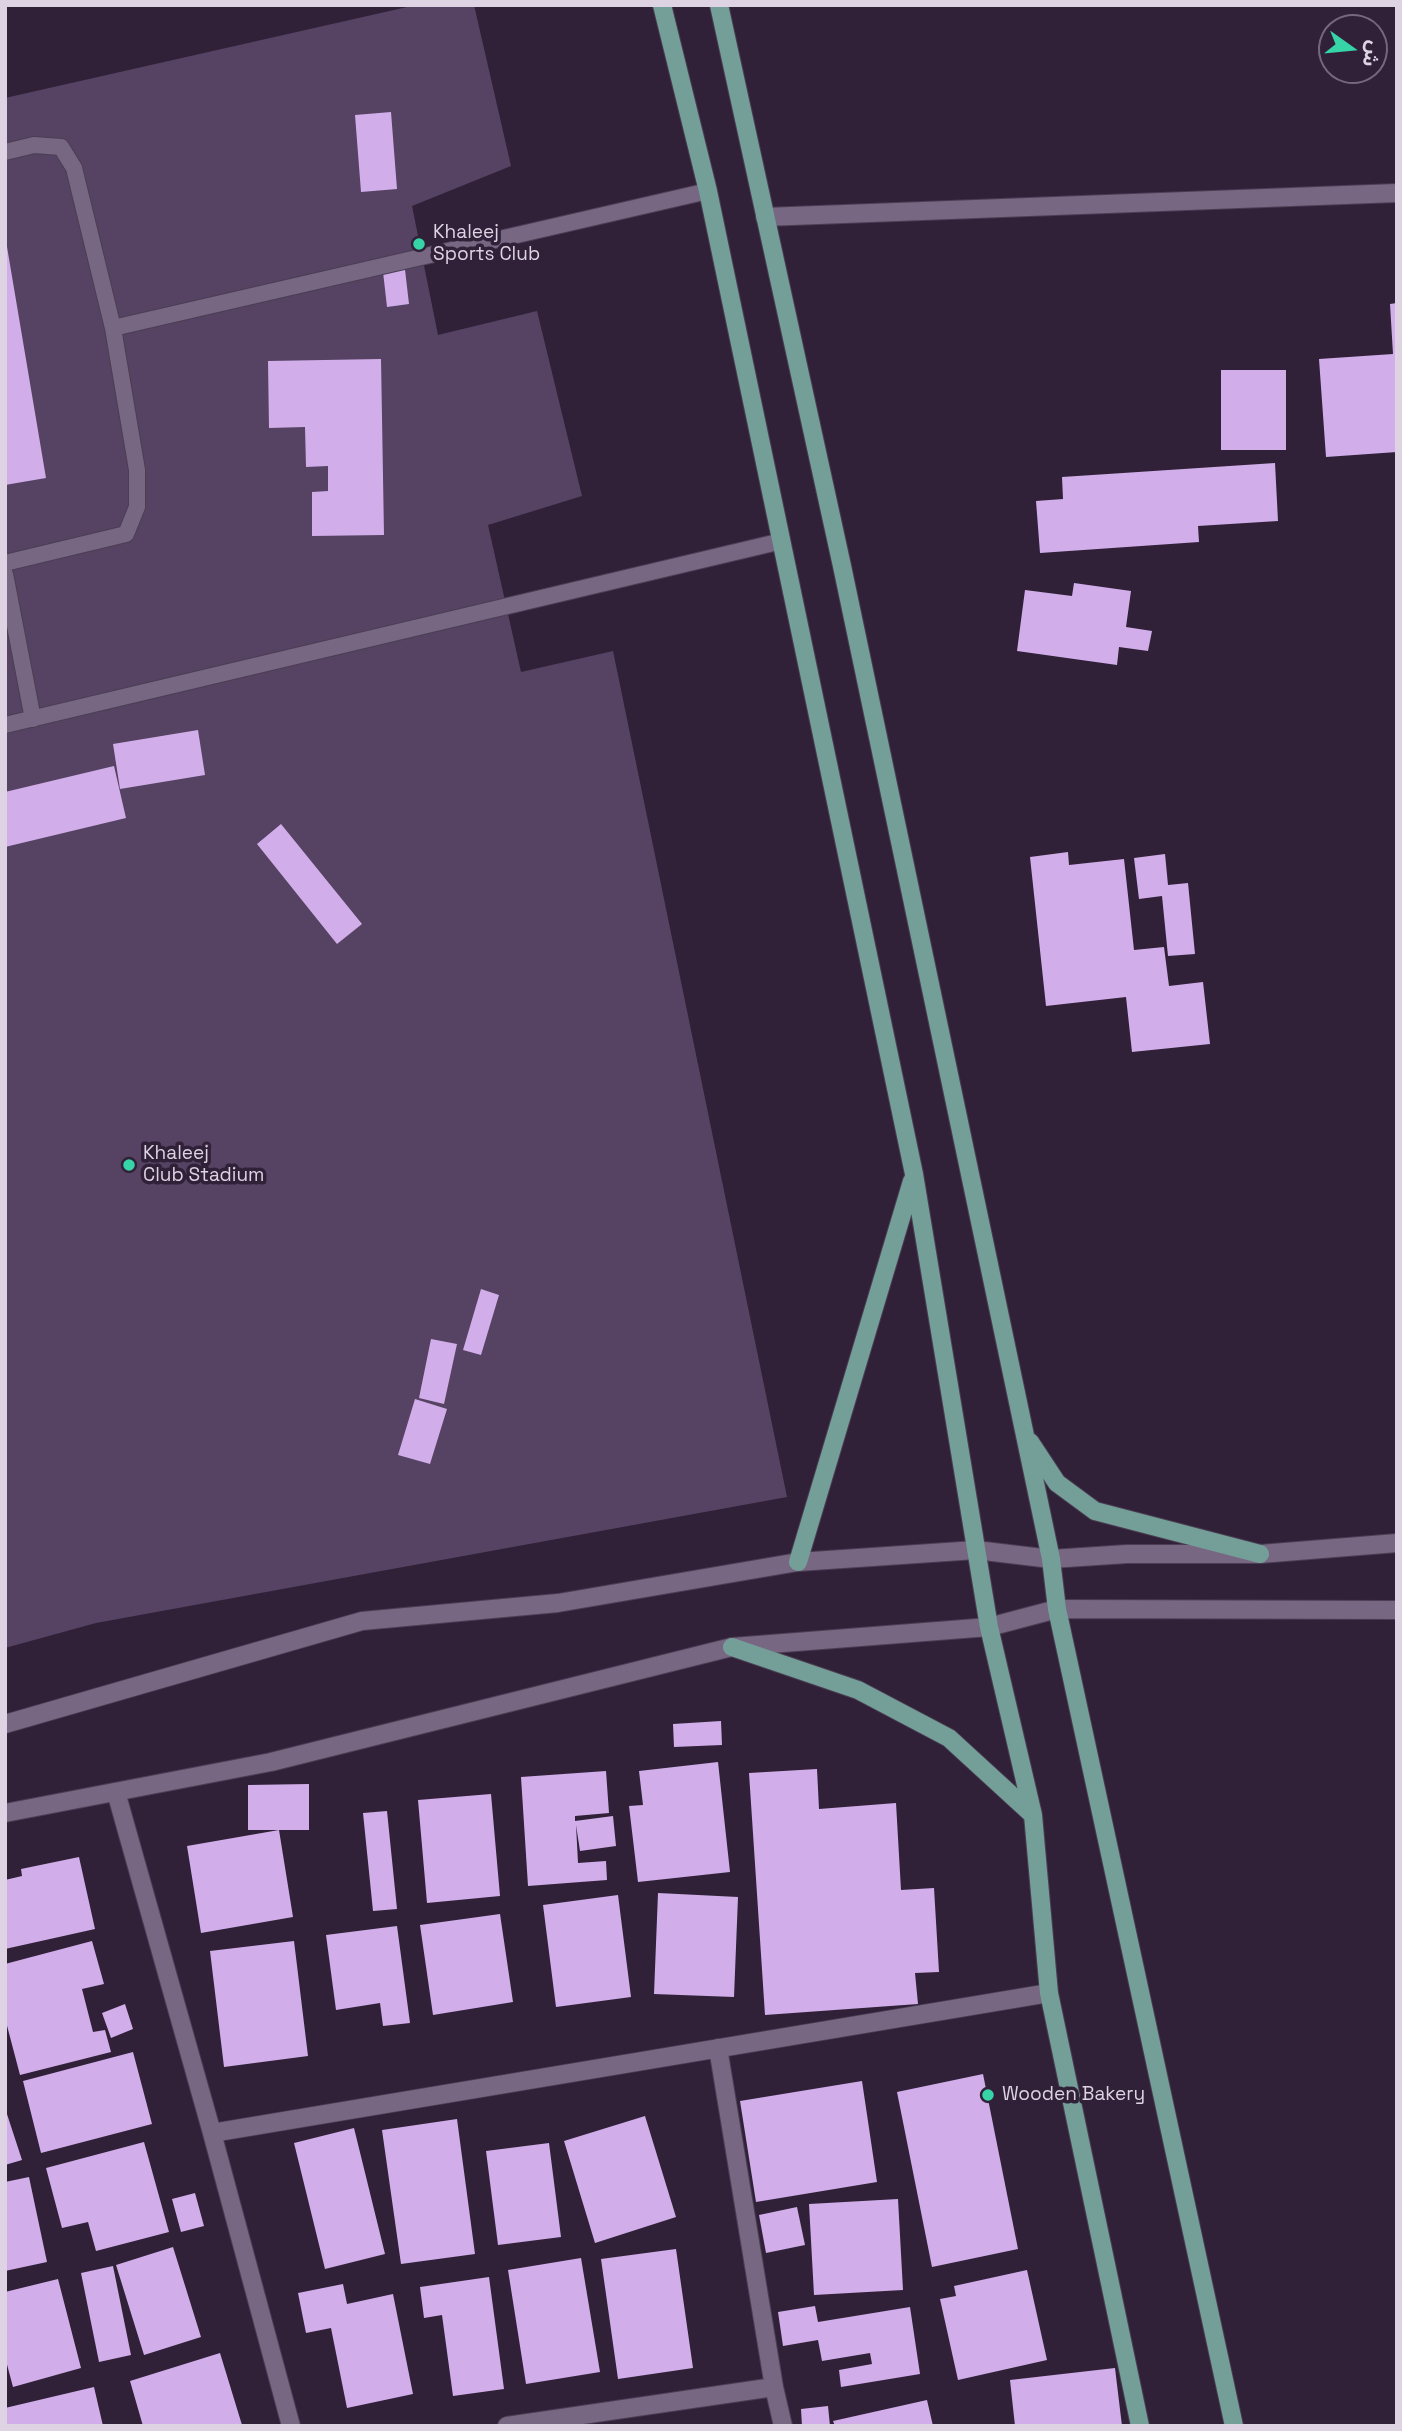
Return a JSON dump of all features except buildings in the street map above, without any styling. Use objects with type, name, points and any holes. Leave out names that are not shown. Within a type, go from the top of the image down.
[{"type":"main road","points":[[662,5],[708,191],[914,1174],[989,1627],[1033,1815],[1049,1993],[1140,2426]]},
{"type":"main road","points":[[719,5],[842,566],[1051,1559],[1057,1609],[1234,2426]]},
{"type":"main road","points":[[798,1562],[914,1174]]},
{"type":"main road","points":[[1024,1434],[1057,1483],[1096,1511],[1260,1554]]},
{"type":"main road","points":[[732,1647],[858,1690],[949,1738],[1033,1815]]},
{"type":"street","points":[[765,217],[1397,193]]},
{"type":"street","points":[[5,1724],[362,1621],[558,1603],[798,1562],[976,1550],[1051,1559],[1127,1554],[1260,1554],[1397,1543]]},
{"type":"street","points":[[5,1813],[271,1762],[732,1647],[989,1627],[1057,1609],[1397,1610]]},
{"type":"street","points":[[116,1792],[291,2426]]},
{"type":"street","points":[[212,2133],[1049,1993]]},
{"type":"street","points":[[718,2048],[774,2388],[783,2426]]},
{"type":"street","points":[[507,2426],[774,2388]]},
{"type":"lane","points":[[5,152],[34,145],[61,147],[74,168],[113,328],[137,470],[137,507],[126,534],[5,563]]},
{"type":"lane","points":[[113,328],[708,191]]},
{"type":"lane","points":[[5,726],[782,541]]},
{"type":"lane","points":[[5,575],[33,719]]},
{"type":"shaded area","points":[[416,5],[474,5],[511,166],[412,206],[438,335],[537,311],[582,496],[488,525],[521,672],[613,651],[787,1497],[96,1623],[5,1648],[5,98]]},
{"type":"place","name":"Khaleej Sports Club","points":[[419,244]]},
{"type":"place","name":"Khaleej Club Stadium","points":[[129,1165]]},
{"type":"place","name":"Wooden Bakery","points":[[988,2095]]}]
